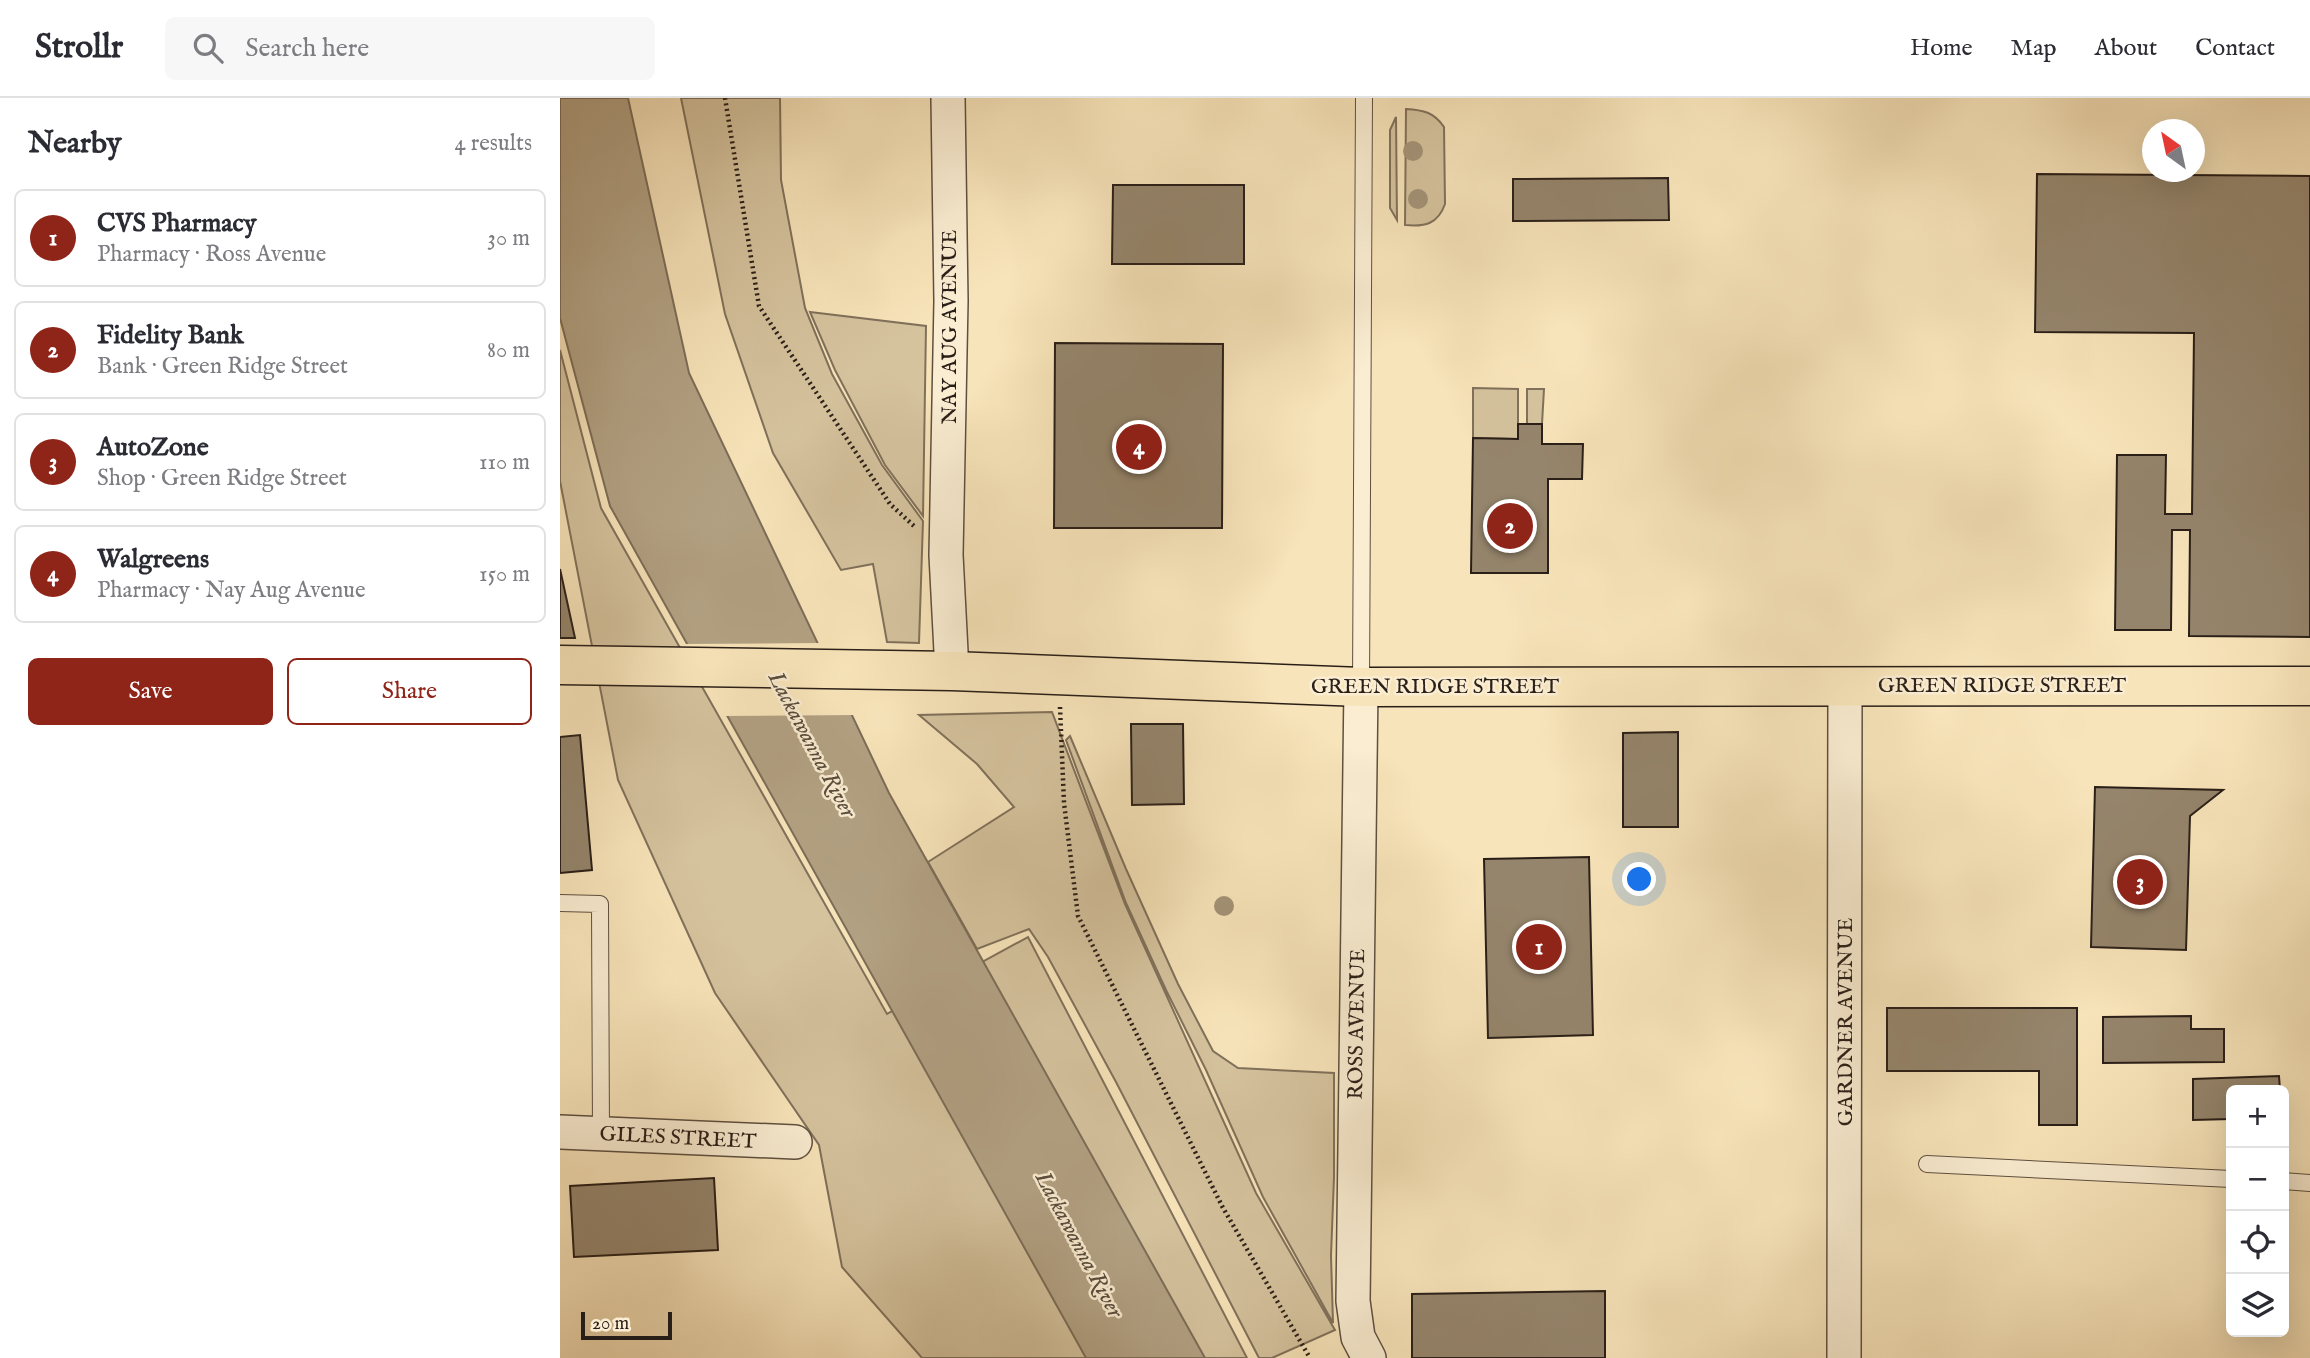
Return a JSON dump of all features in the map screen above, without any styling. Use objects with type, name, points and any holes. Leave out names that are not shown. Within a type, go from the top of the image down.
[{"type":"main road","name":"GREEN RIDGE STREET","points":[[560,665],[953,671],[1361,687],[2310,686]]},
{"type":"street","name":"NAY AUG AVENUE","points":[[948,98],[951,301],[946,555],[953,671]]},
{"type":"street","name":"GARDNER AVENUE","points":[[1844,1358],[1845,685]]},
{"type":"street","name":"ROSS AVENUE","points":[[1361,687],[1353,1301],[1358,1338],[1369,1358]]},
{"type":"street","name":"GILES STREET","points":[[560,1132],[795,1142]]},
{"type":"lane","points":[[1361,687],[1364,98]]},
{"type":"lane","points":[[560,903],[600,904],[601,1134]]},
{"type":"lane","points":[[1927,1164],[2226,1179]]},
{"type":"lane","points":[[2289,1181],[2310,1183]]},
{"type":"path","points":[[725,98],[759,306],[890,504],[946,555]]},
{"type":"path","points":[[1059,675],[1064,803],[1078,916],[1222,1206],[1310,1358]]},
{"type":"shaded area","points":[[681,98],[780,98],[781,180],[805,308],[832,374],[882,465],[923,521],[919,643],[887,642],[873,564],[841,570],[773,453],[725,314]]},
{"type":"shaded area","points":[[1406,109],[1428,113],[1444,127],[1445,204],[1435,220],[1419,225],[1405,225]]},
{"type":"shaded area","points":[[1396,117],[1397,220],[1390,208],[1390,130]]},
{"type":"shaded area","points":[[810,312],[926,326],[923,516],[885,465],[835,370]]},
{"type":"shaded area","points":[[560,350],[601,508],[887,1014],[1028,937],[1247,1358],[922,1358],[842,1267],[819,1145],[715,993],[618,780],[560,481]]},
{"type":"shaded area","points":[[1473,388],[1518,389],[1518,439],[1473,438]]},
{"type":"shaded area","points":[[1527,389],[1544,389],[1542,424],[1527,424]]},
{"type":"shaded area","points":[[1052,712],[1125,904],[1256,1193],[1335,1330],[1272,1358],[1259,1358],[1116,1082],[1048,957],[1029,929],[977,949],[928,862],[1014,807],[977,764],[919,715]]},
{"type":"shaded area","points":[[1070,736],[1178,984],[1213,1051],[1238,1068],[1334,1073],[1331,1256],[1333,1323],[1263,1197],[1126,903],[1066,740]]},
{"type":"water","name":"Lackawanna River","points":[[560,98],[628,98],[689,373],[889,793],[1205,1358],[1086,1358],[610,506],[560,318]]},
{"type":"pier","points":[[822,643],[856,715],[723,716],[684,644]]},
{"type":"building","points":[[2037,174],[2142,175],[2142,182],[2205,182],[2205,175],[2310,176],[2310,637],[2189,636],[2190,530],[2172,530],[2171,630],[2115,630],[2117,455],[2166,455],[2165,514],[2192,514],[2194,333],[2035,332]]},
{"type":"building","points":[[1668,178],[1669,220],[1513,221],[1513,179]]},
{"type":"building","points":[[1113,185],[1244,185],[1244,264],[1112,264]]},
{"type":"building","points":[[1055,343],[1223,344],[1222,528],[1054,528]]},
{"type":"building","points":[[1518,424],[1542,424],[1542,444],[1583,444],[1582,479],[1548,479],[1548,573],[1471,573],[1473,438],[1518,439]]},
{"type":"building","points":[[560,569],[575,638],[560,638]]},
{"type":"building","points":[[1131,724],[1183,724],[1184,804],[1132,805]]},
{"type":"building","points":[[1678,732],[1678,827],[1623,827],[1623,733]]},
{"type":"building","points":[[580,735],[592,870],[560,873],[560,737]]},
{"type":"building","points":[[2095,787],[2223,790],[2190,816],[2186,950],[2091,947]]},
{"type":"building","points":[[1589,857],[1593,1035],[1488,1038],[1484,859]]},
{"type":"building","points":[[1887,1008],[2077,1008],[2077,1125],[2039,1125],[2039,1071],[1887,1071]]},
{"type":"building","points":[[2191,1016],[2191,1029],[2224,1029],[2224,1062],[2103,1063],[2103,1017]]},
{"type":"building","points":[[2279,1076],[2280,1085],[2226,1085],[2226,1119],[2193,1120],[2193,1079]]},
{"type":"building","points":[[714,1178],[718,1250],[574,1257],[570,1186]]},
{"type":"building","points":[[1605,1291],[1605,1358],[1412,1358],[1412,1294]]},
{"type":"place","name":"Walgreens","points":[[1139,447]]},
{"type":"place","name":"Fidelity Bank","points":[[1510,526]]},
{"type":"place","name":"AutoZone","points":[[2140,882]]},
{"type":"place","name":"CVS Pharmacy","points":[[1539,947]]}]
